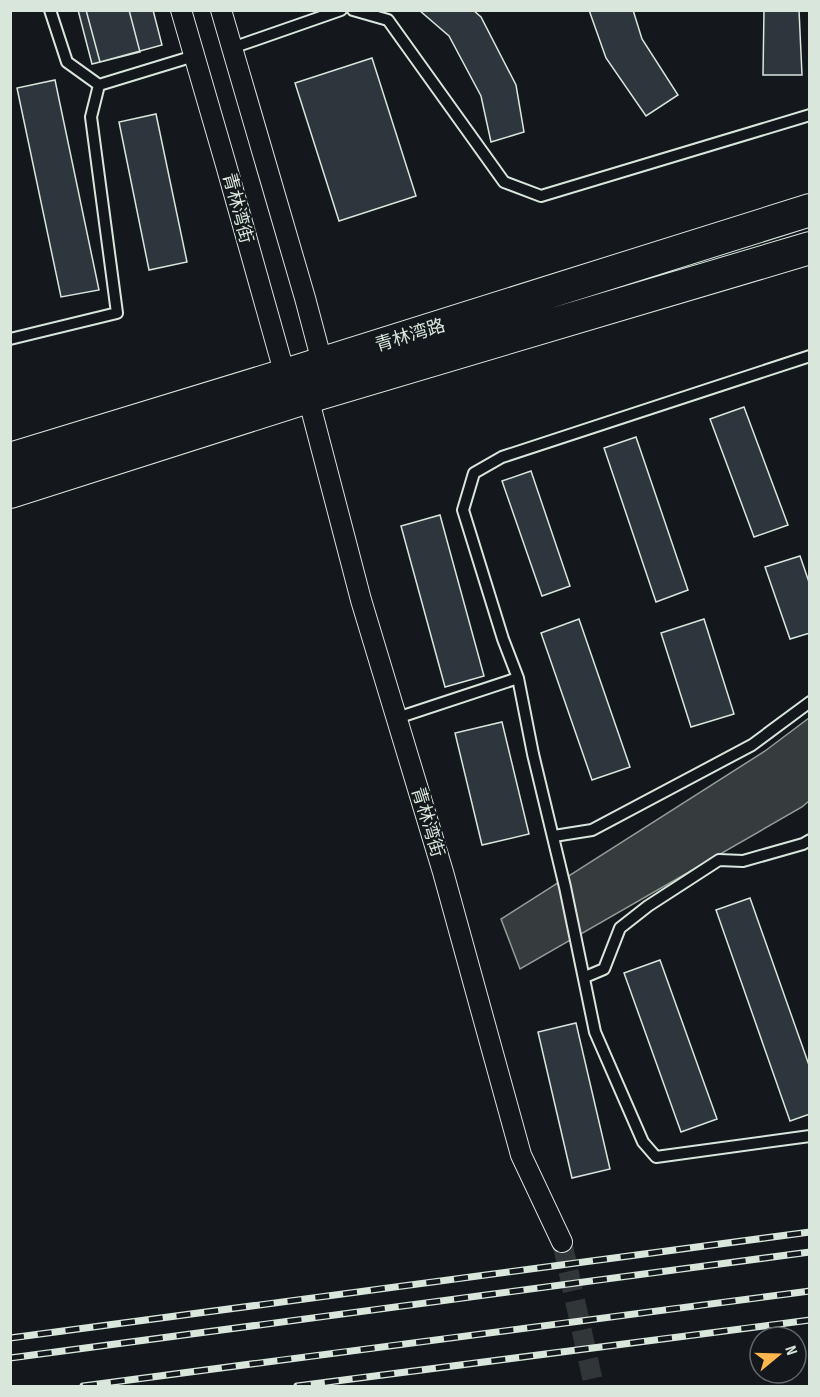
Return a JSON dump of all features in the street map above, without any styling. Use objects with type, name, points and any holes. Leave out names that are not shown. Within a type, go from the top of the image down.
[{"type":"main road","name":"青林湾路","points":[[10,459],[810,210]]},
{"type":"main road","name":"青林湾路","points":[[10,492],[308,397],[810,248]]},
{"type":"street","name":"青林湾街","points":[[181,10],[285,375]]},
{"type":"street","points":[[221,10],[322,362],[308,397],[285,375]]},
{"type":"street","name":"青林湾街","points":[[308,397],[361,600],[443,872],[521,1155],[562,1242]]},
{"type":"lane","points":[[50,10],[67,62],[99,85]]},
{"type":"lane","points":[[232,48],[342,10]]},
{"type":"lane","points":[[353,10],[388,20],[504,182],[541,196],[810,115]]},
{"type":"lane","points":[[99,85],[194,56]]},
{"type":"lane","points":[[10,339],[117,312],[91,117],[99,85]]},
{"type":"lane","points":[[810,356],[502,457],[474,473],[463,510],[518,678],[533,754],[554,836],[585,977],[595,1032],[643,1142],[656,1157],[810,1136]]},
{"type":"lane","points":[[397,718],[518,678]]},
{"type":"lane","points":[[554,836],[592,831],[752,745],[810,702]]},
{"type":"lane","points":[[585,977],[604,969],[620,928],[648,906],[719,860],[743,861],[810,840]]},
{"type":"shaded area","points":[[809,718],[809,801],[520,969],[501,919],[765,751]]},
{"type":"building","points":[[78,10],[129,10],[140,52],[92,64]]},
{"type":"building","points":[[86,10],[153,10],[162,45],[100,62]]},
{"type":"building","points":[[419,10],[473,10],[481,17],[516,85],[524,132],[491,142],[481,96],[449,36]]},
{"type":"building","points":[[589,10],[633,10],[642,39],[678,95],[646,116],[606,58]]},
{"type":"building","points":[[764,10],[799,10],[802,75],[763,75]]},
{"type":"building","points":[[372,58],[416,196],[339,221],[295,83]]},
{"type":"building","points":[[55,80],[99,290],[61,297],[17,88]]},
{"type":"building","points":[[156,114],[187,262],[149,270],[119,122]]},
{"type":"building","points":[[744,407],[788,525],[754,537],[710,419]]},
{"type":"building","points":[[636,437],[688,590],[656,602],[604,448]]},
{"type":"building","points":[[531,471],[570,586],[542,596],[502,481]]},
{"type":"building","points":[[440,515],[484,676],[445,687],[401,526]]},
{"type":"building","points":[[800,556],[810,585],[810,633],[790,639],[765,567]]},
{"type":"building","points":[[579,619],[630,767],[592,780],[541,633]]},
{"type":"building","points":[[704,619],[734,714],[691,727],[661,633]]},
{"type":"building","points":[[502,722],[529,834],[482,845],[455,733]]},
{"type":"building","points":[[750,898],[810,1068],[810,1114],[790,1121],[716,910]]},
{"type":"building","points":[[660,960],[717,1119],[681,1132],[624,973]]},
{"type":"building","points":[[576,1023],[610,1169],[572,1178],[538,1032]]},
{"type":"tunnel","points":[[562,1242],[594,1386]]},
{"type":"railway","points":[[10,1338],[810,1232]]},
{"type":"railway","points":[[10,1358],[810,1252]]},
{"type":"railway","points":[[83,1386],[810,1291]]},
{"type":"railway","points":[[297,1386],[810,1320]]}]
